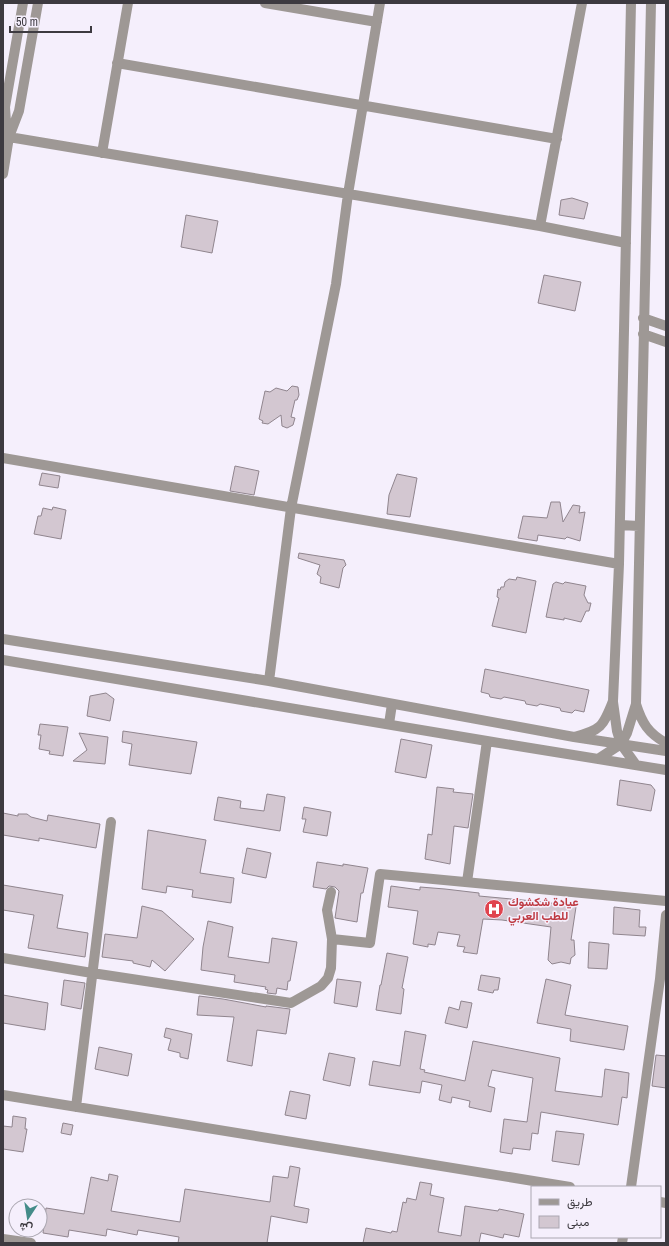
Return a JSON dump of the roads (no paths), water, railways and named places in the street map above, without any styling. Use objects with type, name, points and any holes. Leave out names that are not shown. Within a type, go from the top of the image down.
[{"type":"street","points":[[3,174],[6,137],[5,107],[23,3]]},
{"type":"street","points":[[6,137],[19,111],[38,3]]},
{"type":"street","points":[[102,153],[128,3]]},
{"type":"street","points":[[265,3],[377,22]]},
{"type":"street","points":[[268,681],[291,508],[336,284],[348,194],[380,3]]},
{"type":"street","points":[[540,226],[582,3]]},
{"type":"street","points":[[631,3],[619,564],[613,701],[617,731],[621,744],[636,765]]},
{"type":"street","points":[[598,759],[621,744],[627,734],[636,704],[650,3]]},
{"type":"street","points":[[117,64],[556,139]]},
{"type":"street","points":[[6,137],[540,226],[626,243]]},
{"type":"street","points":[[643,318],[666,326]]},
{"type":"street","points":[[643,334],[666,342]]},
{"type":"street","points":[[3,458],[619,564]]},
{"type":"street","points":[[620,525],[639,526]]},
{"type":"street","points":[[3,639],[268,681],[574,737],[666,751]]},
{"type":"street","points":[[3,660],[666,770]]},
{"type":"street","points":[[574,737],[589,733],[601,727],[608,715],[613,701]]},
{"type":"street","points":[[389,724],[392,704]]},
{"type":"street","points":[[636,704],[640,718],[650,733],[666,744]]},
{"type":"street","points":[[467,882],[487,741]]},
{"type":"street","points":[[76,1107],[111,822]]},
{"type":"street","points":[[332,939],[370,943],[380,874],[666,901]]},
{"type":"street","points":[[3,958],[291,1003],[321,986],[328,978],[331,968],[332,939],[327,910],[331,892]]},
{"type":"street","points":[[631,1186],[660,979],[666,915]]},
{"type":"street","points":[[3,1095],[564,1186]]},
{"type":"street","points":[[3,1239],[31,1243]]},
{"type":"place","name":"عيادة شكشوك للطب العربي","points":[[494,909]]}]
